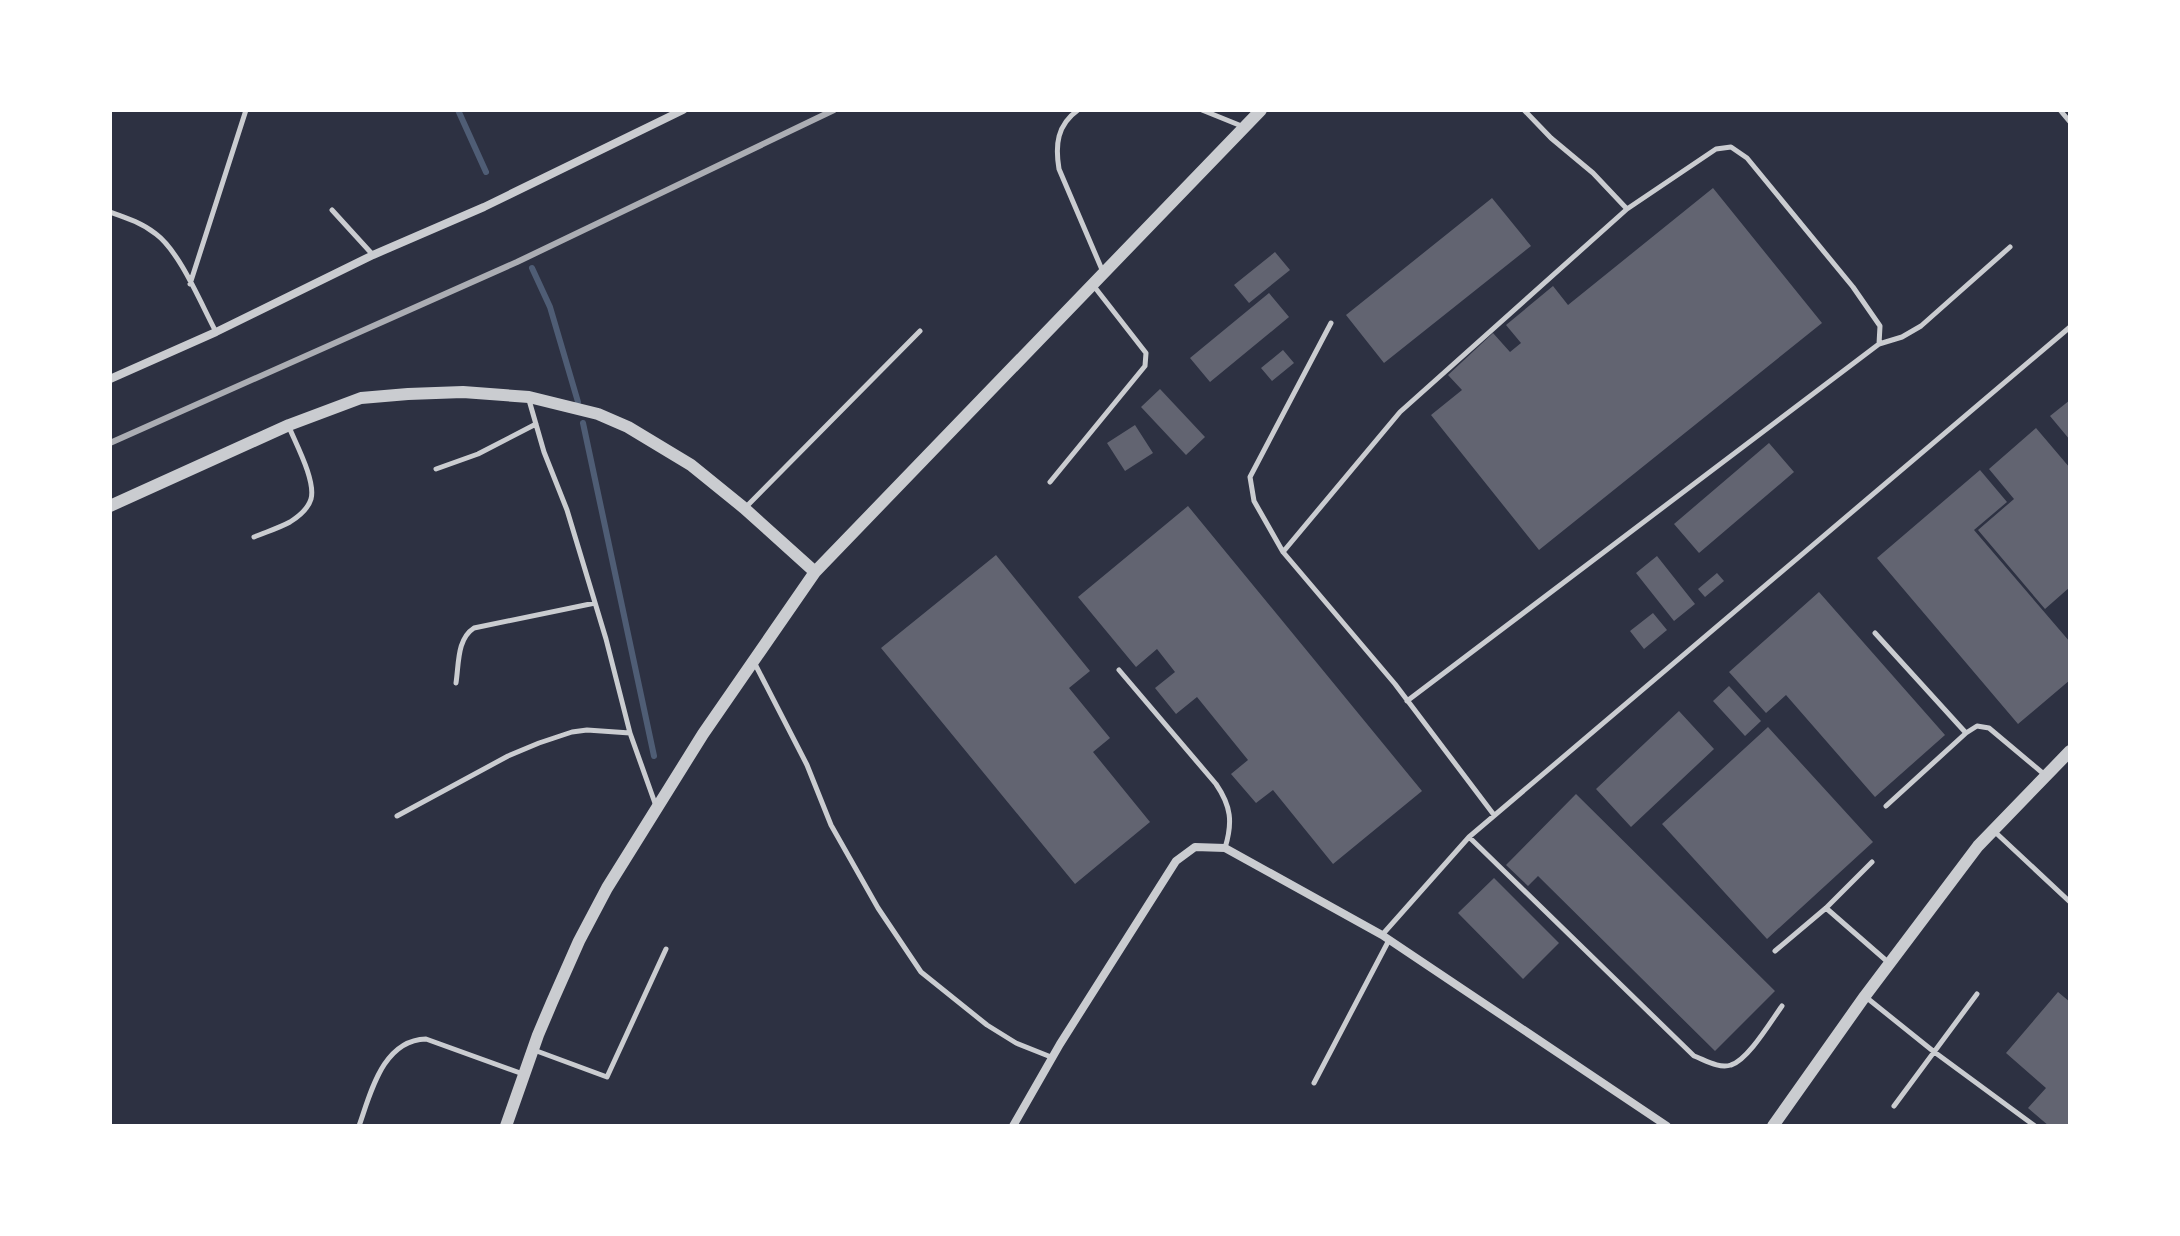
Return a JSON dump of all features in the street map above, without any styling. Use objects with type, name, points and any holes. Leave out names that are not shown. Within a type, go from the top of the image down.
[{"type":"street","points":[[110,379],[216,332],[373,255],[484,207],[683,110]]},
{"type":"street","points":[[506,1126],[533,1049],[579,941],[607,888],[753,661],[815,572],[1261,110]]},
{"type":"street","points":[[110,506],[289,425],[361,398],[463,392],[529,397],[598,414],[628,427],[691,465],[815,572]]},
{"type":"street","points":[[1773,1126],[1865,996],[1978,846],[2070,751]]},
{"type":"street","points":[[1013,1126],[1052,1058],[1176,861],[1195,847],[1225,848],[1385,938],[1667,1126]]},
{"type":"lane","points":[[190,284],[246,110]]},
{"type":"lane","points":[[1078,110],[1066,119],[1057,141],[1059,169],[1103,273]]},
{"type":"lane","points":[[1202,110],[1245,127]]},
{"type":"lane","points":[[1524,110],[1627,209]]},
{"type":"lane","points":[[2060,110],[2070,122]]},
{"type":"lane","points":[[1283,552],[1400,412],[1627,209],[1716,149],[1731,147],[1747,158],[1853,287],[1880,326],[1879,344]]},
{"type":"lane","points":[[332,210],[373,255]]},
{"type":"lane","points":[[110,212],[135,220],[158,235],[172,250],[216,332]]},
{"type":"lane","points":[[1407,701],[1879,344],[1902,337],[1921,326],[2010,247]]},
{"type":"lane","points":[[1050,482],[1145,366],[1146,353],[1093,285]]},
{"type":"lane","points":[[1331,323],[1250,477],[1254,501],[1283,552],[1407,701],[1494,815]]},
{"type":"lane","points":[[1314,1083],[1385,938],[1469,837],[2070,327]]},
{"type":"lane","points":[[744,508],[920,331]]},
{"type":"lane","points":[[529,397],[544,452],[567,510],[595,603],[630,733],[657,807]]},
{"type":"lane","points":[[436,469],[478,454],[536,424]]},
{"type":"lane","points":[[254,537],[289,523],[301,514],[312,495],[308,473],[289,425]]},
{"type":"lane","points":[[456,683],[462,640],[474,628],[595,603]]},
{"type":"lane","points":[[1875,633],[1966,733]]},
{"type":"lane","points":[[753,661],[807,765],[831,825],[878,908],[921,972],[987,1025],[1016,1043],[1052,1058]]},
{"type":"lane","points":[[1119,670],[1227,800],[1230,831],[1225,848]]},
{"type":"lane","points":[[1886,806],[1977,726],[1989,728],[2046,776]]},
{"type":"lane","points":[[397,816],[508,756],[539,743],[587,730],[630,733]]},
{"type":"lane","points":[[1993,830],[2070,902]]},
{"type":"lane","points":[[1469,837],[1694,1056],[1718,1065],[1731,1065],[1744,1057],[1782,1006]]},
{"type":"lane","points":[[1775,951],[1826,908],[1872,862]]},
{"type":"lane","points":[[1826,908],[1890,964]]},
{"type":"lane","points":[[533,1049],[607,1077],[666,949]]},
{"type":"lane","points":[[1894,1106],[1977,994]]},
{"type":"lane","points":[[1865,996],[2035,1126]]},
{"type":"lane","points":[[359,1126],[374,1083],[390,1056],[416,1039],[426,1039],[523,1074]]},
{"type":"building","points":[[1713,188],[1822,323],[1539,550],[1431,415],[1462,390],[1448,375],[1493,333],[1510,352],[1521,343],[1506,325],[1553,286],[1568,305]]},
{"type":"building","points":[[1492,198],[1531,246],[1384,363],[1346,315]]},
{"type":"building","points":[[1275,252],[1290,270],[1249,303],[1234,285]]},
{"type":"building","points":[[1269,293],[1289,317],[1210,382],[1190,358]]},
{"type":"building","points":[[1283,350],[1294,363],[1272,381],[1261,368]]},
{"type":"building","points":[[1160,389],[1205,437],[1186,455],[1141,407]]},
{"type":"building","points":[[2070,400],[2070,440],[2050,416]]},
{"type":"building","points":[[1135,425],[1153,453],[1125,471],[1107,443]]},
{"type":"building","points":[[2036,428],[2070,468],[2070,587],[2045,609],[1978,530],[2014,499],[1989,469]]},
{"type":"building","points":[[1769,443],[1794,472],[1699,553],[1674,524]]},
{"type":"building","points":[[1980,470],[2007,502],[1974,530],[2070,642],[2070,680],[2018,724],[1877,558]]},
{"type":"building","points":[[1188,506],[1422,791],[1333,864],[1273,790],[1256,803],[1231,774],[1248,760],[1197,697],[1176,714],[1155,688],[1175,672],[1157,649],[1136,667],[1078,597]]},
{"type":"building","points":[[996,555],[1090,671],[1069,688],[1110,738],[1093,752],[1150,822],[1075,884],[881,648]]},
{"type":"building","points":[[1657,556],[1695,604],[1674,621],[1636,573]]},
{"type":"building","points":[[1717,573],[1724,581],[1705,597],[1698,589]]},
{"type":"building","points":[[1819,592],[1945,735],[1875,797],[1786,695],[1766,713],[1729,672]]},
{"type":"building","points":[[1653,613],[1667,630],[1644,649],[1630,631]]},
{"type":"building","points":[[1729,686],[1761,721],[1745,736],[1713,701]]},
{"type":"building","points":[[1679,711],[1714,749],[1631,827],[1596,789]]},
{"type":"building","points":[[1768,727],[1873,842],[1767,939],[1662,824]]},
{"type":"building","points":[[1576,794],[1775,991],[1715,1051],[1538,876],[1528,886],[1506,865]]},
{"type":"building","points":[[1494,878],[1559,943],[1523,979],[1458,913]]},
{"type":"building","points":[[2058,992],[2070,1002],[2070,1126],[2049,1126],[2028,1108],[2046,1088],[2006,1053]]},
{"type":"waterway","points":[[458,110],[486,172]]},
{"type":"waterway","points":[[532,268],[550,307],[578,402]]},
{"type":"waterway","points":[[583,423],[654,756]]},
{"type":"railway","points":[[110,443],[517,262],[834,110]]}]
